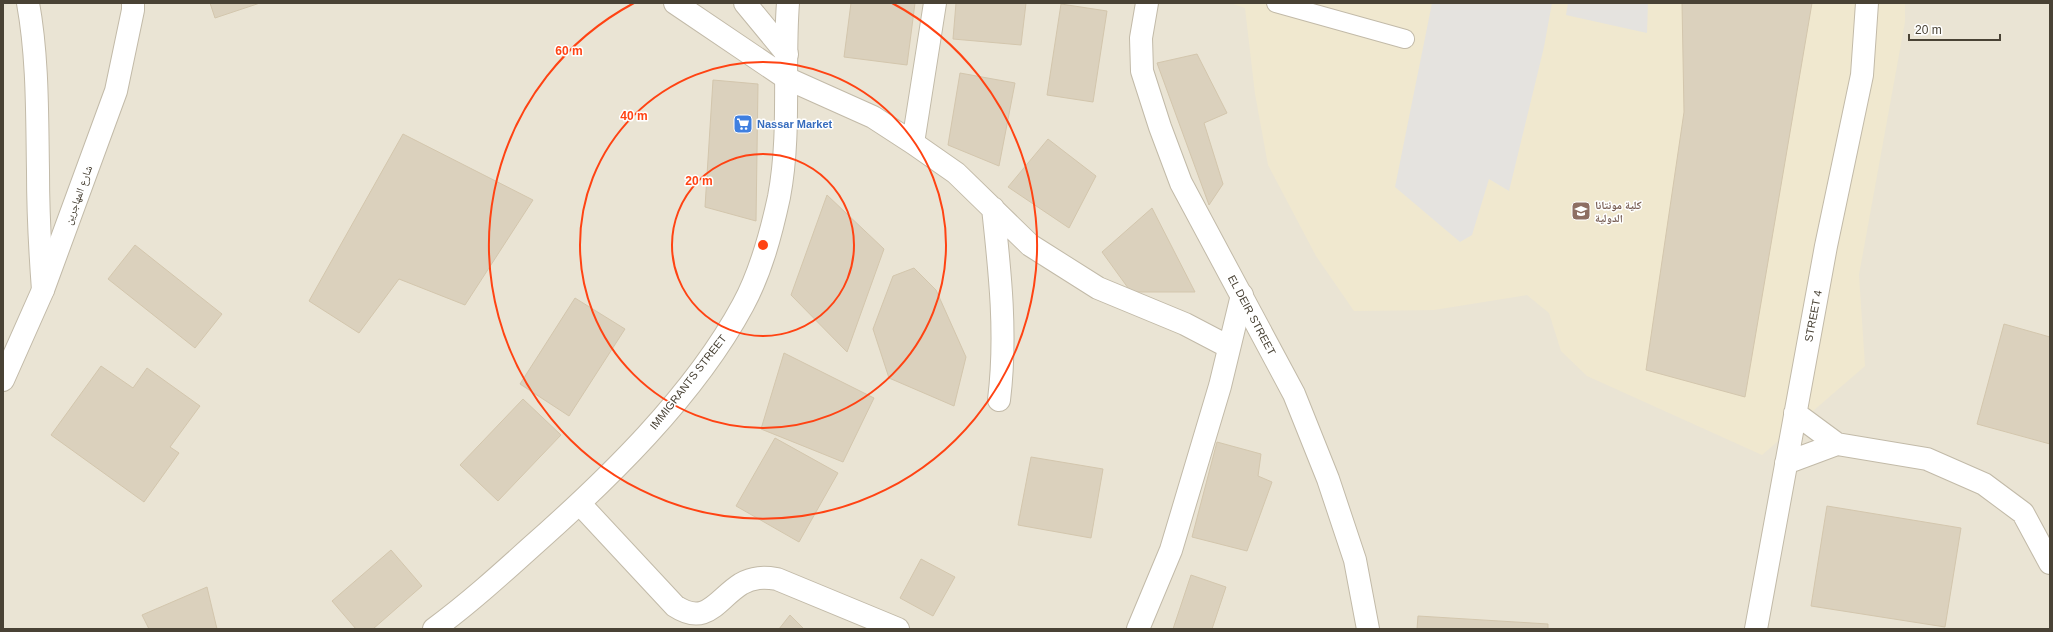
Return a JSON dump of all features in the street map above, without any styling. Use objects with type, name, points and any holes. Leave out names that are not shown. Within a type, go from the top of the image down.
[{"type":"street","points":[[28,3],[32,27],[37,104],[38,219],[43,290]]},
{"type":"street","name":"شارع المهاجرين","points":[[3,380],[43,290],[116,91],[133,10],[132,3]]},
{"type":"street","points":[[675,3],[786,78],[873,117],[914,143],[956,173],[1030,245],[1098,288],[1184,324],[1229,346]]},
{"type":"street","points":[[745,3],[787,54]]},
{"type":"street","name":"IMMIGRANTS STREET","points":[[434,629],[461,609],[580,504],[634,449],[672,405],[714,352],[744,305],[762,263],[779,196],[783,155],[788,3]]},
{"type":"street","points":[[914,143],[935,3]]},
{"type":"street","name":"EL DEIR STREET","points":[[1147,3],[1140,38],[1142,71],[1160,127],[1181,183],[1294,394],[1328,480],[1356,560],[1368,629]]},
{"type":"street","name":"STREET 4","points":[[1756,629],[1826,246],[1862,75],[1867,3]]},
{"type":"street","points":[[993,208],[1001,281],[1003,327],[1003,370],[999,400]]},
{"type":"street","points":[[1138,629],[1171,550],[1220,386],[1242,295]]},
{"type":"street","points":[[1795,413],[1838,444],[1927,459],[1984,484],[2023,514],[2050,563]]},
{"type":"street","points":[[1786,463],[1838,444]]},
{"type":"street","points":[[580,504],[676,606],[683,611],[700,615],[711,609],[741,585],[761,577],[777,579],[898,629]]},
{"type":"lane","points":[[1276,3],[1405,39]]},
{"type":"shaded area","points":[[3,3],[2050,3],[2050,629],[3,629]]},
{"type":"shaded area","name":"كلية مونتانا الدولية","points":[[1230,3],[1905,3],[1905,22],[1859,275],[1865,366],[1762,455],[1587,376],[1561,351],[1549,313],[1527,295],[1434,310],[1354,311],[1316,256],[1268,165],[1255,94],[1245,8]]},
{"type":"shaded area","points":[[1432,3],[1552,3],[1544,47],[1509,191],[1489,179],[1472,235],[1460,242],[1395,187]]},
{"type":"shaded area","points":[[1568,3],[1648,3],[1647,33],[1566,15]]},
{"type":"building","points":[[210,3],[260,3],[215,18]]},
{"type":"building","points":[[851,3],[915,3],[907,65],[844,57]]},
{"type":"building","points":[[956,3],[1026,3],[1021,45],[953,39]]},
{"type":"building","name":"كلية مونتانا الدولية","points":[[1682,3],[1812,3],[1745,397],[1646,370],[1684,112]]},
{"type":"building","points":[[1061,4],[1107,11],[1093,102],[1047,95]]},
{"type":"building","points":[[1197,54],[1227,113],[1204,123],[1223,184],[1209,205],[1157,63]]},
{"type":"building","points":[[960,73],[1015,83],[999,166],[948,145]]},
{"type":"building","points":[[713,80],[758,84],[756,221],[705,207]]},
{"type":"building","points":[[403,134],[533,200],[465,305],[399,279],[359,333],[309,301]]},
{"type":"building","points":[[1048,139],[1096,176],[1069,228],[1008,187]]},
{"type":"building","points":[[827,195],[884,249],[847,352],[791,295]]},
{"type":"building","points":[[1152,208],[1195,292],[1131,292],[1102,252]]},
{"type":"building","points":[[135,245],[222,314],[195,348],[108,279]]},
{"type":"building","points":[[914,268],[936,290],[966,357],[954,406],[889,378],[873,329],[893,276]]},
{"type":"building","points":[[575,298],[625,329],[569,416],[520,384]]},
{"type":"building","points":[[2004,324],[2050,337],[2050,444],[1977,424]]},
{"type":"building","points":[[784,353],[874,398],[843,462],[761,429]]},
{"type":"building","points":[[101,366],[133,388],[147,368],[200,406],[170,447],[179,453],[144,502],[51,435]]},
{"type":"building","points":[[523,399],[561,435],[498,501],[460,465]]},
{"type":"building","points":[[775,438],[838,473],[799,542],[736,506]]},
{"type":"building","points":[[1217,442],[1261,454],[1258,476],[1272,482],[1247,551],[1192,537]]},
{"type":"building","points":[[1031,457],[1103,469],[1091,538],[1018,525]]},
{"type":"building","points":[[1827,506],[1961,528],[1945,627],[1811,606]]},
{"type":"building","points":[[391,550],[422,586],[373,629],[356,629],[332,601]]},
{"type":"building","points":[[921,559],[955,577],[933,616],[900,598]]},
{"type":"building","points":[[1191,575],[1226,587],[1212,629],[1173,629]]},
{"type":"building","points":[[207,587],[217,629],[149,629],[142,615]]},
{"type":"building","points":[[790,615],[804,629],[779,629]]},
{"type":"building","points":[[1418,616],[1548,624],[1548,629],[1417,629]]},
{"type":"place","name":"Nassar Market","points":[[743,124]]},
{"type":"place","name":"كلية مونتانا الدولية","points":[[1581,211]]}]
